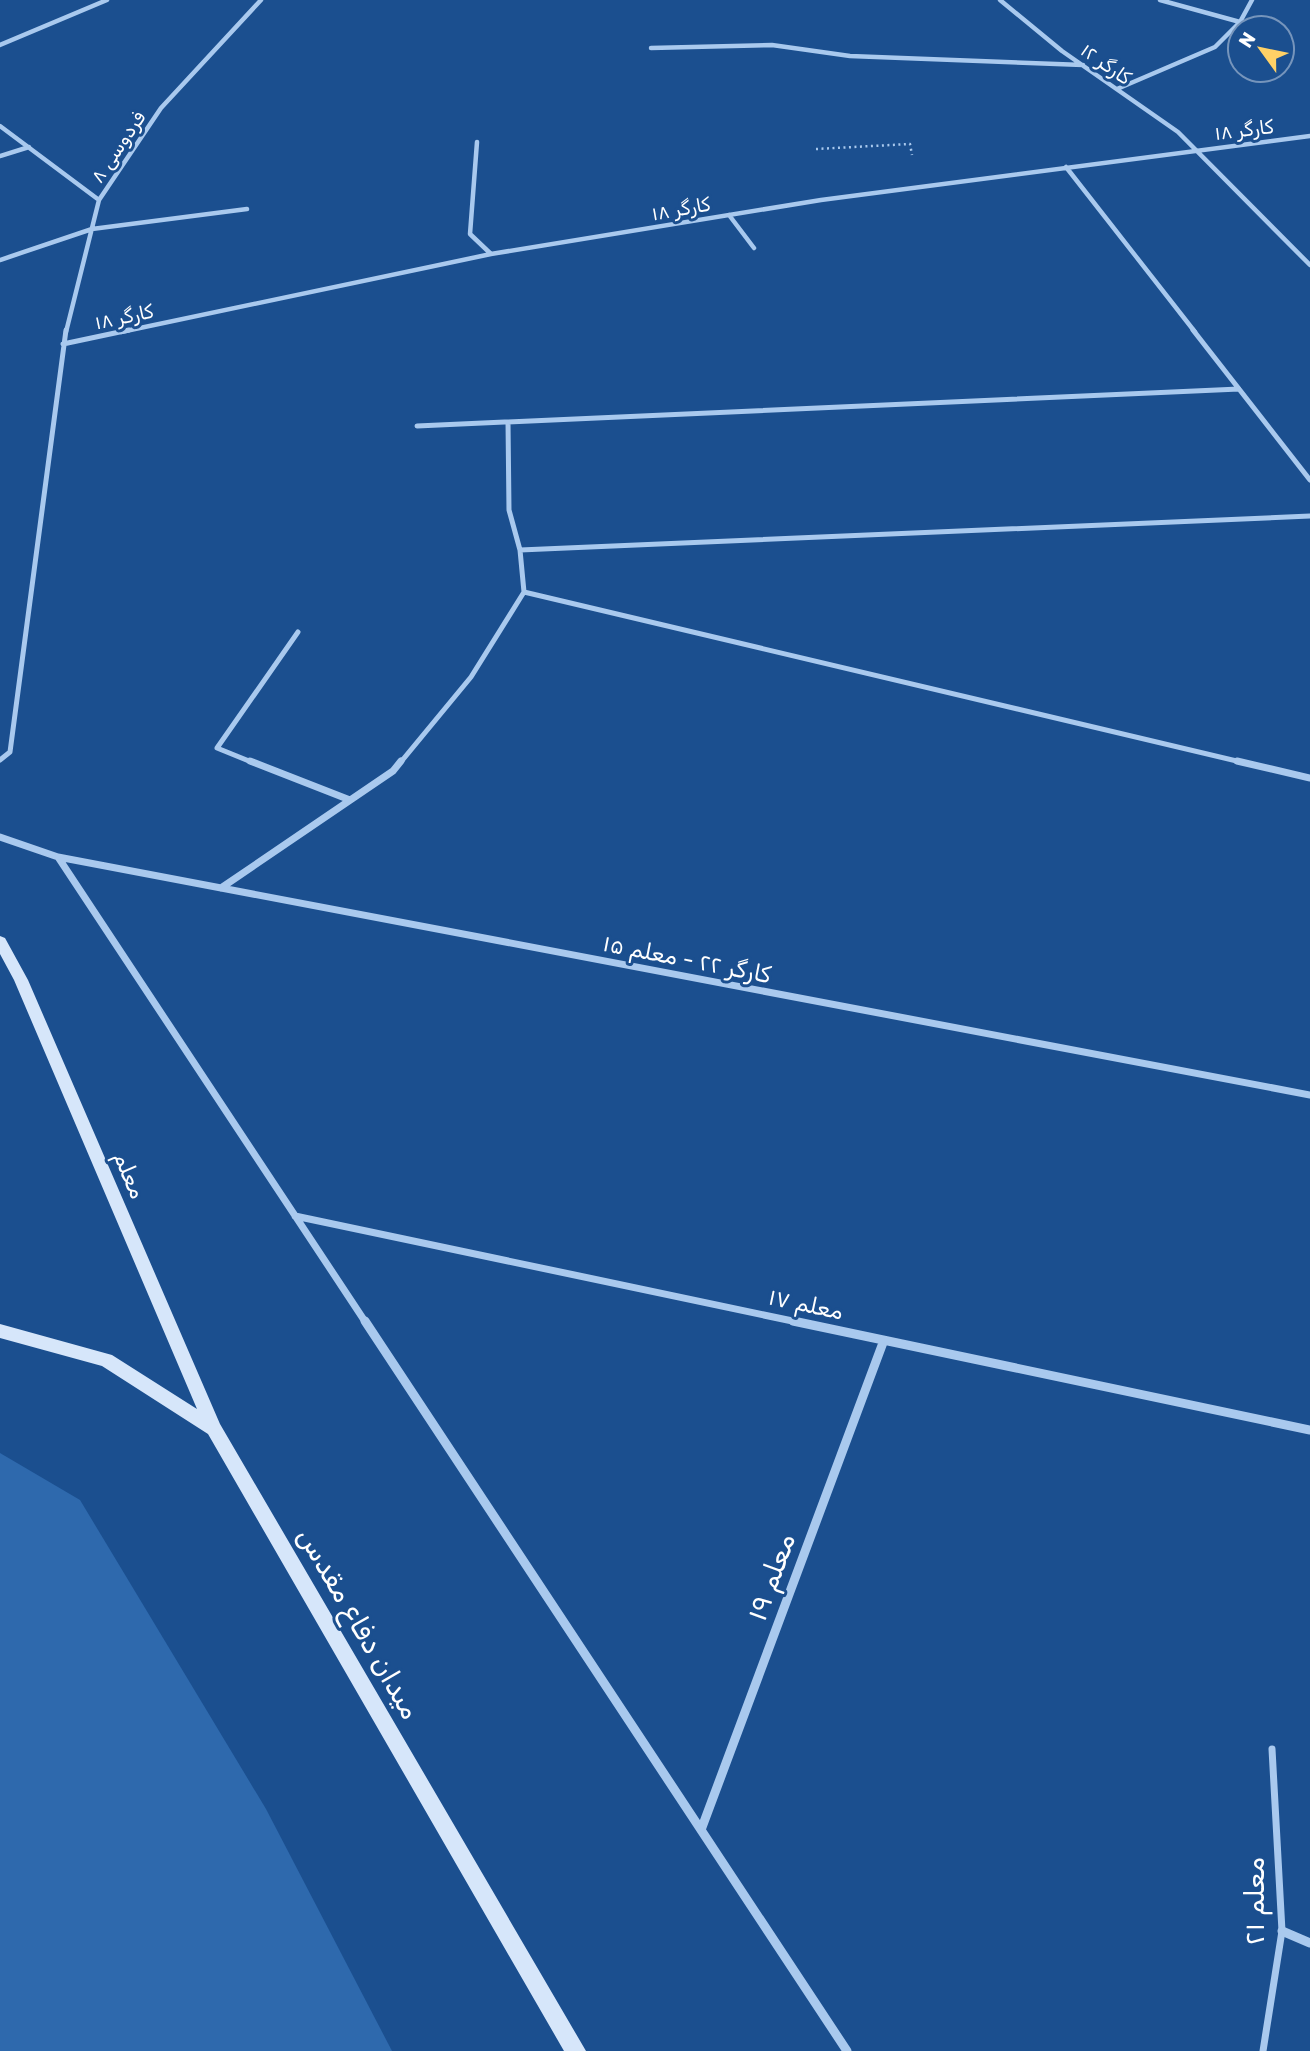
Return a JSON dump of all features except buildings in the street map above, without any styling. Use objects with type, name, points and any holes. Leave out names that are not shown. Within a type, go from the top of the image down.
[{"type":"main road","name":"معلم","points":[[0,942],[21,980],[214,1429]]},
{"type":"main road","name":"میدان دفاع مقدس","points":[[0,1331],[106,1360],[214,1429],[576,2051]]},
{"type":"street","points":[[0,46],[107,0]]},
{"type":"street","name":"فردوسی ۸","points":[[0,760],[10,752],[18,700],[64,344],[99,200],[161,108],[261,0]]},
{"type":"street","name":"کارگر ۱۲","points":[[1000,0],[1083,65],[1178,132],[1310,265]]},
{"type":"street","points":[[1160,0],[1226,18]]},
{"type":"street","points":[[1117,89],[1215,47],[1226,36]]},
{"type":"street","points":[[651,48],[772,45],[850,56],[1083,65]]},
{"type":"street","points":[[0,126],[99,200]]},
{"type":"street","name":"کارگر ۱۸","points":[[64,344],[491,254],[919,187],[1310,136]]},
{"type":"street","points":[[477,142],[470,234],[491,254]]},
{"type":"street","points":[[0,156],[29,148]]},
{"type":"street","points":[[1066,167],[1310,480]]},
{"type":"street","points":[[0,260],[92,229],[247,209]]},
{"type":"street","points":[[729,215],[754,248]]},
{"type":"street","points":[[417,426],[1239,389]]},
{"type":"street","points":[[221,888],[393,771],[471,677],[524,592],[520,550],[509,510],[508,422]]},
{"type":"street","points":[[520,550],[1310,516]]},
{"type":"street","points":[[524,592],[1310,778]]},
{"type":"street","points":[[298,632],[217,748],[350,800]]},
{"type":"street","name":"کارگر ۲۲ - معلم ۱۵","points":[[0,837],[58,858],[1310,1095]]},
{"type":"street","points":[[58,858],[847,2051]]},
{"type":"street","name":"معلم ۱۷","points":[[295,1216],[1310,1430]]},
{"type":"street","name":"معلم ۱۹","points":[[701,1830],[884,1340]]},
{"type":"street","points":[[1282,1931],[1310,1943]]},
{"type":"lane","name":"معلم ۲۱","points":[[1263,2051],[1282,1931],[1272,1749]]},
{"type":"path","points":[[816,149],[910,144],[919,187]]},
{"type":"shaded area","points":[[0,1453],[80,1500],[266,1809],[392,2051],[0,2051]]}]
